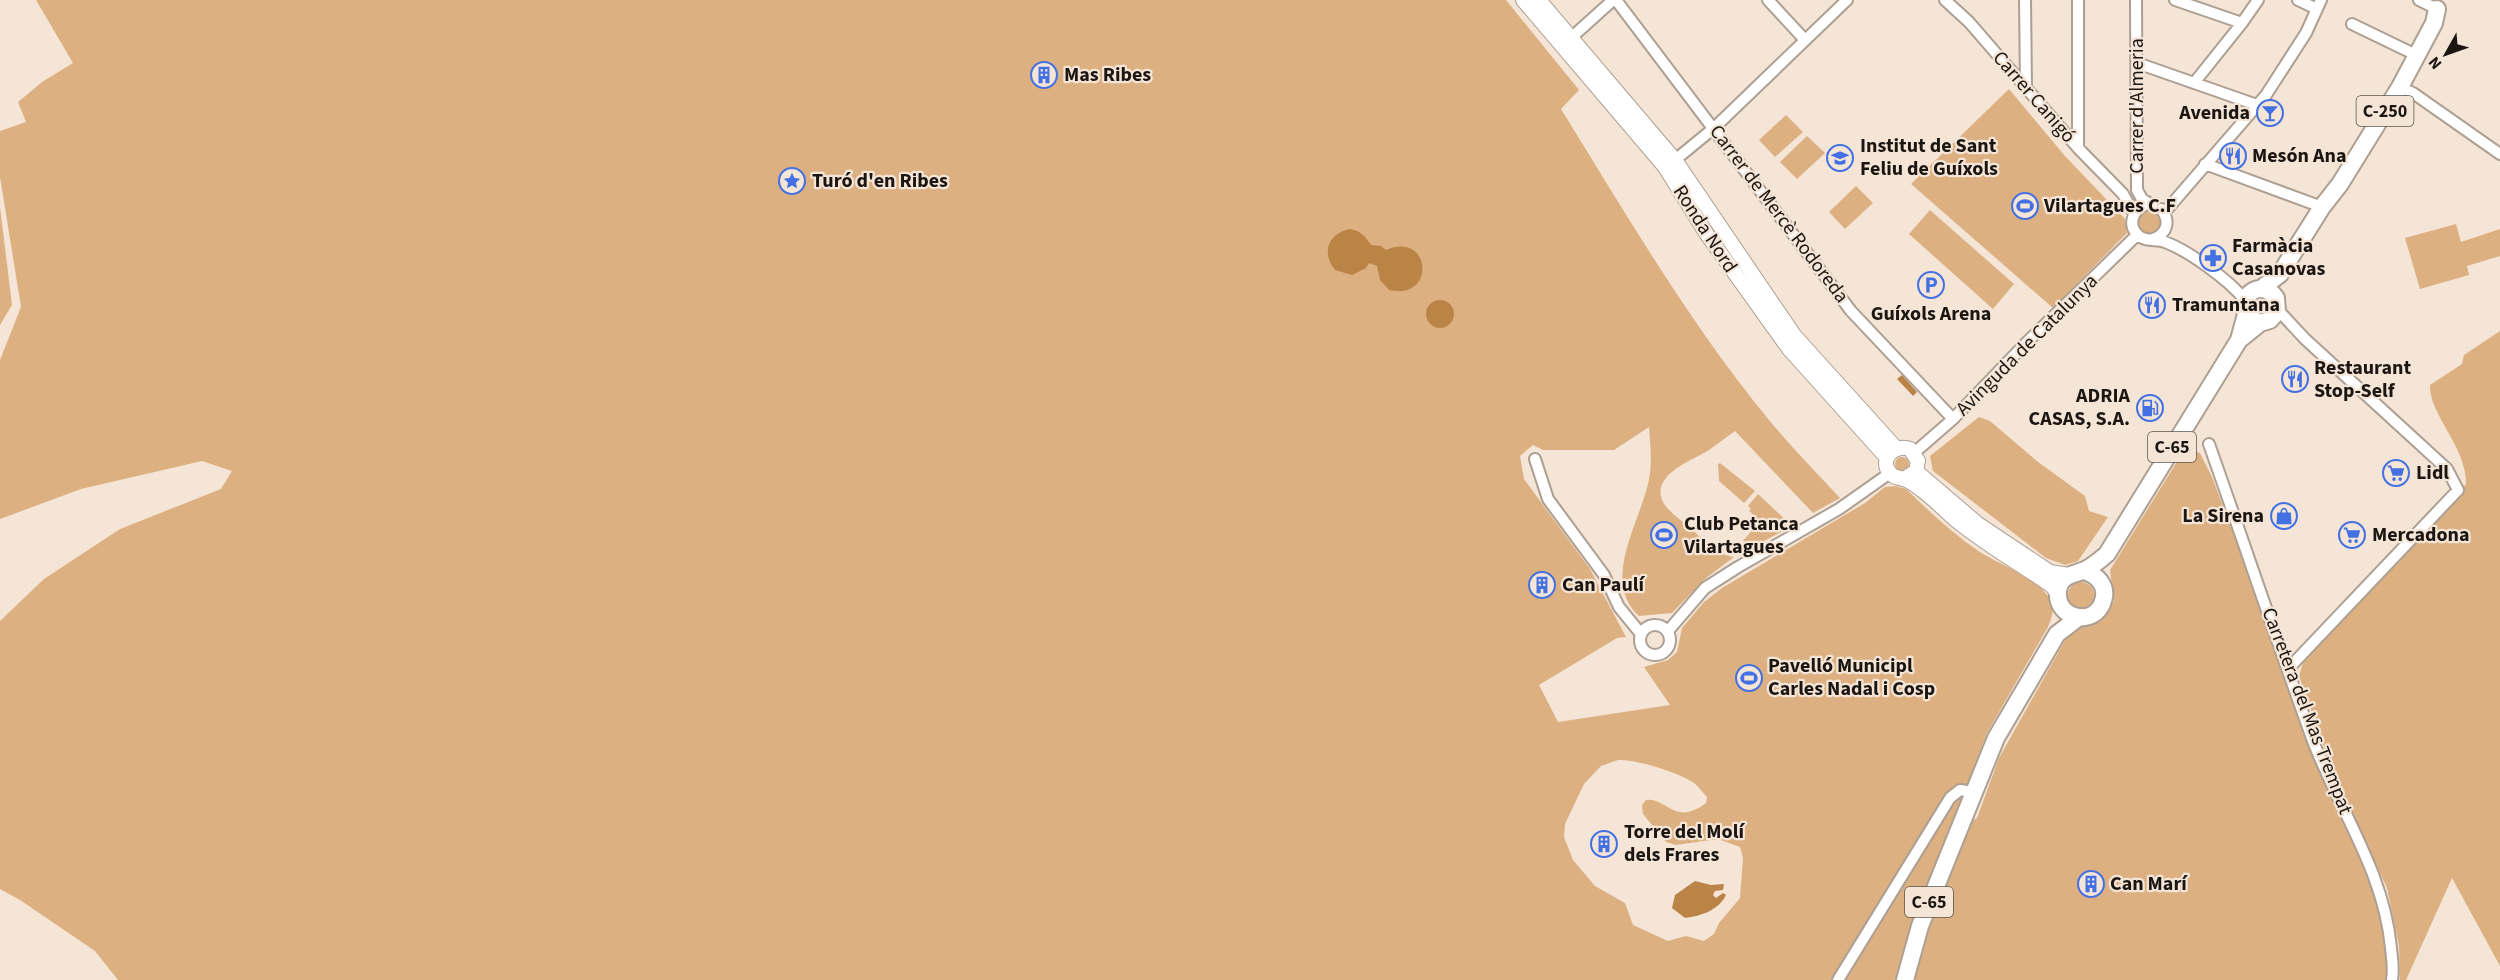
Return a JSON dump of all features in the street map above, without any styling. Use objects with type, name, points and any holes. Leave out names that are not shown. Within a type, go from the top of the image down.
[{"type":"main road","name":"C-250","points":[[2322,207],[2334,180],[2412,53],[2428,20],[2439,4]]},
{"type":"main road","name":"C-250","points":[[2261,305],[2400,87],[2434,23],[2439,4]]},
{"type":"main road","name":"C-65","points":[[2101,582],[2107,554],[2261,305]]},
{"type":"main road","name":"C-65","points":[[2076,573],[2107,554]]},
{"type":"main road","points":[[2076,573],[2096,577],[2101,582],[2104,589],[2103,604],[2093,615],[2078,618],[2066,612],[2059,600],[2059,586],[2076,573]]},
{"type":"main road","name":"C-65","points":[[2057,634],[2059,600]]},
{"type":"main road","name":"C-65","points":[[1905,980],[1920,926],[1996,738],[2057,634],[2078,618]]},
{"type":"street","name":"Ronda Nord","points":[[1522,0],[1665,167],[1706,233],[1789,349],[1891,453]]},
{"type":"street","name":"Ronda Nord","points":[[1539,0],[1675,160],[1720,230],[1794,335],[1891,453]]},
{"type":"street","points":[[1572,38],[1615,0]]},
{"type":"street","name":"Carrer de Mercè Rodoreda","points":[[1615,0],[1851,311],[1953,419]]},
{"type":"street","points":[[1768,0],[1805,40]]},
{"type":"street","points":[[1675,160],[1714,128],[1847,0]]},
{"type":"street","name":"Carrer Canigó","points":[[1945,0],[1969,22],[2078,148],[2123,194],[2134,214],[2132,226],[2137,235]]},
{"type":"street","points":[[2025,0],[2026,87]]},
{"type":"street","points":[[2078,0],[2078,148]]},
{"type":"street","name":"Carrer d'Almeria","points":[[2136,0],[2137,190],[2142,200],[2149,205]]},
{"type":"street","points":[[2175,0],[2242,23]]},
{"type":"street","points":[[2194,83],[2258,0]]},
{"type":"street","points":[[2153,239],[2164,232],[2167,223],[2164,213],[2257,105],[2306,33],[2319,4],[2298,0]]},
{"type":"street","points":[[2419,0],[2439,4]]},
{"type":"street","points":[[2352,24],[2412,53]]},
{"type":"street","points":[[2137,63],[2257,105]]},
{"type":"street","points":[[2400,87],[2413,93],[2500,154]]},
{"type":"street","points":[[2205,164],[2322,207]]},
{"type":"street","name":"Carrer Canigó","points":[[2123,194],[2164,213]]},
{"type":"street","points":[[2134,214],[2149,205]]},
{"type":"street","points":[[2164,232],[2170,245]]},
{"type":"street","points":[[2137,235],[2170,245],[2229,282],[2240,285],[2261,305],[2305,339],[2447,469],[2458,490],[2289,669]]},
{"type":"street","name":"Avinguda de Catalunya","points":[[1914,453],[1953,419],[2025,344],[2137,235]]},
{"type":"street","name":"Carretera del Mas Trempat","points":[[2209,444],[2323,764],[2341,808],[2369,860],[2382,895],[2390,936],[2394,972],[2392,980]]},
{"type":"street","points":[[1890,473],[1887,469],[1891,453],[1906,447],[1914,453],[1918,461],[1910,475]]},
{"type":"street","points":[[1535,459],[1548,499],[1604,575],[1619,607],[1641,634]]},
{"type":"street","points":[[1668,631],[1705,588],[1839,509],[1890,473],[1910,475],[2050,572],[2076,573]]},
{"type":"street","points":[[1910,475],[1923,491],[1957,521],[2002,554],[2052,586],[2059,600]]},
{"type":"street","points":[[1651,626],[1663,627],[1668,631],[1671,639],[1669,647],[1664,653],[1656,656],[1648,654],[1642,649],[1641,634],[1651,626]]},
{"type":"street","points":[[1838,980],[1950,798],[1960,790],[1974,792]]},
{"type":"shaded area","points":[[36,0],[1506,0],[1579,90],[1561,109],[1712,346],[1769,420],[1840,498],[1813,513],[1735,431],[1668,475],[1660,491],[1664,504],[1674,515],[1715,550],[1734,557],[1706,578],[1672,613],[1639,616],[1627,601],[1623,584],[1623,566],[1650,473],[1649,427],[1614,450],[1543,450],[1533,445],[1520,456],[1524,479],[1590,569],[1626,637],[1617,638],[1539,685],[1558,722],[1670,705],[1644,667],[1668,660],[1677,652],[1682,628],[1704,602],[1722,588],[1865,503],[1885,487],[1896,486],[1906,489],[1970,545],[2042,589],[2049,597],[2053,608],[2048,627],[1987,733],[1949,834],[1977,818],[1999,758],[2073,626],[2096,621],[2114,601],[2110,570],[2178,460],[2184,453],[2195,451],[2200,453],[2212,477],[2248,572],[2382,901],[2392,967],[2388,980],[118,980],[95,951],[0,889],[0,621],[44,579],[120,529],[221,489],[232,471],[202,461],[81,489],[0,519],[0,360],[21,307],[0,177],[0,131],[26,122],[18,102],[42,82],[73,63]],"holes":[[[1618,760],[1658,767],[1679,775],[1694,783],[1707,797],[1706,803],[1695,810],[1686,812],[1678,812],[1653,800],[1646,800],[1642,805],[1643,814],[1666,842],[1676,845],[1718,839],[1740,847],[1743,858],[1740,898],[1719,923],[1714,934],[1704,941],[1686,936],[1668,941],[1633,925],[1625,903],[1595,886],[1573,860],[1564,837],[1565,824],[1584,784],[1601,766]]]},
{"type":"shaded area","name":"Vilartagues C.F","points":[[2009,89],[2065,156],[2125,219],[2127,233],[2053,308],[1911,184]]},
{"type":"shaded area","points":[[1786,115],[1803,132],[1775,157],[1759,140]]},
{"type":"shaded area","points":[[1807,136],[1825,153],[1797,179],[1780,162]]},
{"type":"shaded area","points":[[1856,186],[1873,203],[1845,229],[1829,212]]},
{"type":"shaded area","points":[[0,207],[12,305],[0,325]]},
{"type":"shaded area","points":[[1930,210],[2014,284],[1993,309],[1909,234]]},
{"type":"shaded area","points":[[2149,210],[2157,214],[2161,222],[2157,230],[2149,234],[2141,230],[2137,222],[2141,214]]},
{"type":"shaded area","points":[[2456,224],[2461,242],[2500,229],[2500,256],[2467,266],[2469,275],[2420,289],[2405,238]]},
{"type":"shaded area","points":[[1350,229],[1362,234],[1371,245],[1381,246],[1386,250],[1401,246],[1412,249],[1419,257],[1422,267],[1421,277],[1415,286],[1404,291],[1389,290],[1380,280],[1377,266],[1369,263],[1366,268],[1352,275],[1335,270],[1328,257],[1329,245],[1336,235]]},
{"type":"shaded area","points":[[2265,296],[2271,306],[2265,315],[2254,314],[2251,301],[2254,297]]},
{"type":"shaded area","points":[[1440,300],[1450,304],[1454,314],[1450,324],[1440,328],[1430,324],[1426,314],[1430,304]]},
{"type":"shaded area","points":[[2500,331],[2500,966],[2452,878],[2406,980],[2400,980],[2399,946],[2387,888],[2331,767],[2299,676],[2303,663],[2312,651],[2466,484],[2461,457],[2435,408],[2430,385],[2462,364],[2464,355]]},
{"type":"shaded area","points":[[1902,375],[1917,392],[1913,396],[1897,379]]},
{"type":"shaded area","points":[[1979,417],[1990,421],[2038,462],[2085,496],[2089,511],[2108,517],[2078,561],[2065,565],[2046,558],[1933,471],[1930,456]]},
{"type":"shaded area","points":[[1899,457],[1905,457],[1909,464],[1905,471],[1899,471],[1895,467],[1895,461]]},
{"type":"shaded area","points":[[1720,463],[1755,491],[1744,503],[1719,481],[1718,464]]},
{"type":"shaded area","points":[[1758,494],[1792,526],[1751,548],[1743,541],[1760,521],[1749,511],[1751,509],[1748,506]]},
{"type":"shaded area","points":[[2081,582],[2090,586],[2094,595],[2090,604],[2081,608],[2072,604],[2068,595],[2072,586]]},
{"type":"shaded area","points":[[1695,881],[1711,885],[1724,884],[1723,890],[1715,891],[1713,895],[1716,898],[1723,893],[1726,895],[1719,905],[1709,911],[1685,918],[1672,908],[1675,895]]},
{"type":"place","name":"Mas Ribes","points":[[1044,75]]},
{"type":"place","name":"Avenida","points":[[2270,113]]},
{"type":"place","name":"Mesón Ana","points":[[2233,156]]},
{"type":"place","name":"Institut de Sant Feliu de Guíxols","points":[[1840,158]]},
{"type":"place","name":"Turó d'en Ribes","points":[[792,181]]},
{"type":"place","name":"Vilartagues C.F","points":[[2025,206]]},
{"type":"place","name":"Farmàcia Casanovas","points":[[2213,258]]},
{"type":"place","name":"Guíxols Arena","points":[[1931,285]]},
{"type":"place","name":"Tramuntana","points":[[2152,305]]},
{"type":"place","name":"Restaurant Stop-Self","points":[[2295,379]]},
{"type":"place","name":"ADRIA CASAS, S.A.","points":[[2150,408]]},
{"type":"place","name":"Lidl","points":[[2396,473]]},
{"type":"place","name":"La Sirena","points":[[2284,516]]},
{"type":"place","name":"Club Petanca Vilartagues","points":[[1664,535]]},
{"type":"place","name":"Mercadona","points":[[2352,535]]},
{"type":"place","name":"Can Paulí","points":[[1542,585]]},
{"type":"place","name":"Pavelló Municipl Carles Nadal i Cosp","points":[[1749,678]]},
{"type":"place","name":"Torre del Molí dels Frares","points":[[1604,844]]},
{"type":"place","name":"Can Marí","points":[[2091,884]]}]
